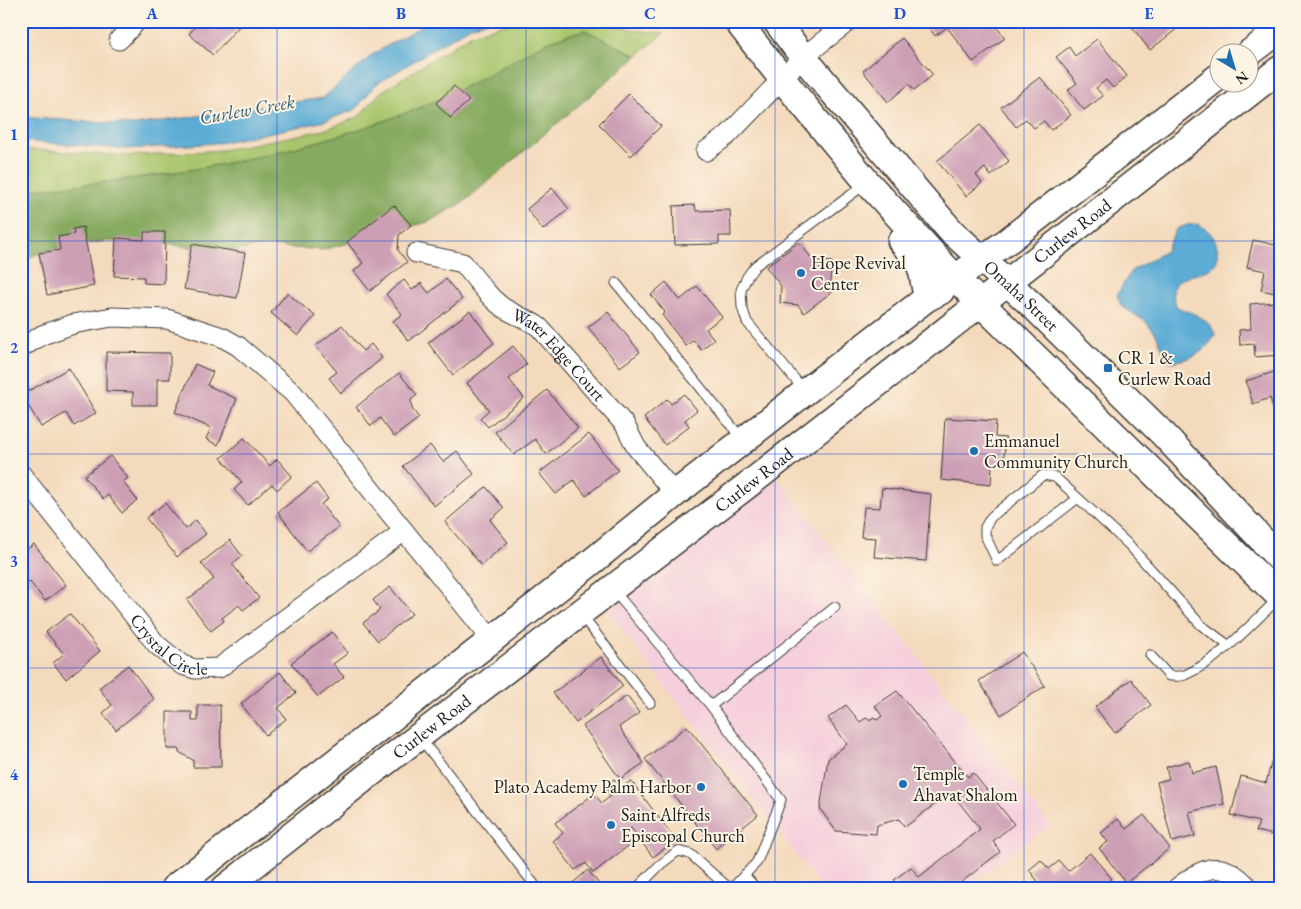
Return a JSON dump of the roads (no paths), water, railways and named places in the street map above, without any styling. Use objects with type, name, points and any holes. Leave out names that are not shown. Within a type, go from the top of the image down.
[{"type":"main road","name":"Omaha Street","points":[[776,21],[804,57],[950,230],[987,278],[1004,326],[1280,597]]},
{"type":"main road","name":"Omaha Street","points":[[739,24],[867,182],[987,278],[1164,435],[1272,551]]},
{"type":"main road","points":[[1258,47],[1275,34]]},
{"type":"main road","points":[[1258,53],[1275,34]]},
{"type":"main road","name":"Curlew Road","points":[[174,888],[927,298],[987,278],[1280,69]]},
{"type":"main road","name":"Curlew Road","points":[[225,888],[762,474],[1208,86]]},
{"type":"main road","points":[[987,278],[1015,251],[1218,92]]},
{"type":"main road","points":[[819,124],[833,164],[918,260],[927,298]]},
{"type":"main road","points":[[762,474],[818,450],[972,330],[988,326],[1004,326]]},
{"type":"main road","points":[[612,589],[614,570],[622,560],[709,485],[718,460]]},
{"type":"main road","points":[[366,778],[380,750],[477,670],[492,640]]},
{"type":"street","points":[[120,40],[137,21]]},
{"type":"street","points":[[706,151],[728,135],[804,57],[849,21]]},
{"type":"street","name":"Water Edge Court","points":[[416,253],[463,263],[478,282],[506,309],[539,327],[624,425],[636,447],[675,494]]},
{"type":"street","points":[[21,348],[42,336],[73,324],[112,317],[167,319],[222,337],[238,346],[293,393],[492,640]]},
{"type":"street","name":"Crystal Circle","points":[[21,474],[157,645],[182,665],[194,670],[219,668],[404,531]]},
{"type":"street","points":[[1177,888],[1208,868],[1225,869],[1249,888]]},
{"type":"lane","points":[[805,392],[747,322],[742,307],[741,290],[755,266],[856,191]]},
{"type":"lane","points":[[616,283],[743,441]]},
{"type":"lane","points":[[1078,498],[997,561],[985,535],[985,527],[990,517],[1042,475],[1055,477],[1078,498],[1129,545],[1200,625],[1228,645]]},
{"type":"lane","points":[[612,589],[710,706],[781,800],[757,862],[731,888],[690,854],[678,851],[661,864],[638,888]]},
{"type":"lane","points":[[1150,655],[1169,676],[1183,676],[1209,661],[1280,597]]},
{"type":"lane","points":[[710,706],[834,607]]},
{"type":"lane","points":[[580,614],[650,703]]},
{"type":"lane","points":[[419,737],[537,888]]},
{"type":"lane","points":[[744,875],[756,888]]},
{"type":"water","name":"Curlew Creek","points":[[430,21],[488,21],[469,27],[375,85],[355,110],[321,122],[219,143],[127,149],[21,141],[21,117],[135,125],[323,98],[373,54]]},
{"type":"water","points":[[628,21],[693,21],[689,25],[648,25]]},
{"type":"water","points":[[1198,224],[1213,236],[1218,257],[1215,264],[1209,269],[1180,280],[1175,285],[1173,296],[1177,307],[1195,314],[1204,320],[1216,335],[1202,351],[1192,357],[1171,362],[1164,353],[1156,334],[1145,321],[1121,306],[1117,295],[1131,271],[1166,251],[1176,229]]},
{"type":"place","name":"Hope Revival Center","points":[[801,273]]},
{"type":"place","name":"CR 1 & Curlew Road","points":[[1108,368]]},
{"type":"place","name":"Emmanuel Community Church","points":[[974,451]]},
{"type":"place","name":"Temple Ahavat Shalom","points":[[903,784]]},
{"type":"place","name":"Plato Academy Palm Harbor","points":[[701,787]]},
{"type":"place","name":"Saint Alfreds Episcopal Church","points":[[611,825]]}]
